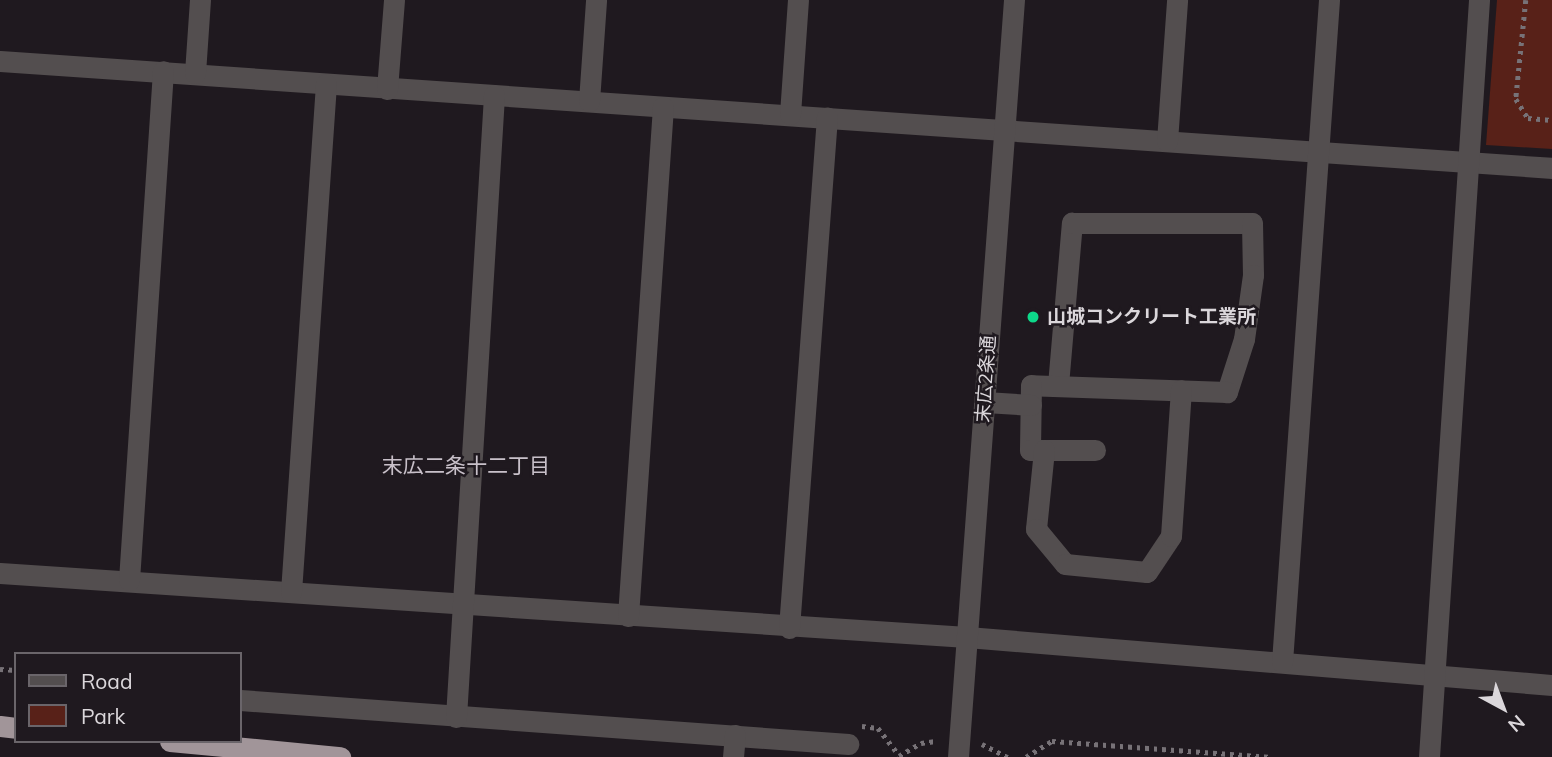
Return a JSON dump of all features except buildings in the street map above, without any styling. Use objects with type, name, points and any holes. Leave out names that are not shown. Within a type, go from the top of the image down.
[{"type":"highway","points":[[191,743],[340,757]]},
{"type":"street","points":[[195,73],[200,0]]},
{"type":"street","points":[[387,89],[394,0]]},
{"type":"street","points":[[589,102],[596,0]]},
{"type":"street","points":[[790,114],[798,0]]},
{"type":"street","name":"末広2条通","points":[[958,757],[1014,0]]},
{"type":"street","points":[[1167,141],[1177,0]]},
{"type":"street","points":[[1282,663],[1329,0]]},
{"type":"street","points":[[1429,757],[1479,0]]},
{"type":"street","points":[[0,61],[1552,168]]},
{"type":"street","points":[[129,580],[163,72]]},
{"type":"street","points":[[291,592],[326,84]]},
{"type":"street","points":[[456,717],[460,605],[494,95]]},
{"type":"street","points":[[628,616],[663,107]]},
{"type":"street","points":[[789,628],[827,117]]},
{"type":"street","points":[[1058,386],[1072,223],[1252,223],[1253,275],[1244,339],[1227,392],[1181,390],[1058,386],[1031,385],[1030,450],[1095,450]]},
{"type":"street","points":[[1044,450],[1036,528],[1065,564],[1147,572],[1171,536],[1181,390]]},
{"type":"street","points":[[985,402],[1031,405]]},
{"type":"street","points":[[0,573],[967,638],[1434,672],[1552,685]]},
{"type":"street","points":[[242,700],[848,744]]},
{"type":"street","points":[[733,757],[735,735]]},
{"type":"path","points":[[1526,0],[1516,99],[1528,118],[1552,120]]},
{"type":"path","points":[[1026,757],[1052,741],[1270,757]]},
{"type":"path","points":[[898,757],[921,743],[936,744]]},
{"type":"path","points":[[982,745],[1008,757]]},
{"type":"green space","points":[[1497,0],[1552,0],[1552,149],[1486,145]]},
{"type":"place","name":"山城コンクリート工業所","points":[[1033,317]]},
{"type":"district","name":"末広二条十二丁目","points":[[466,465]]}]
